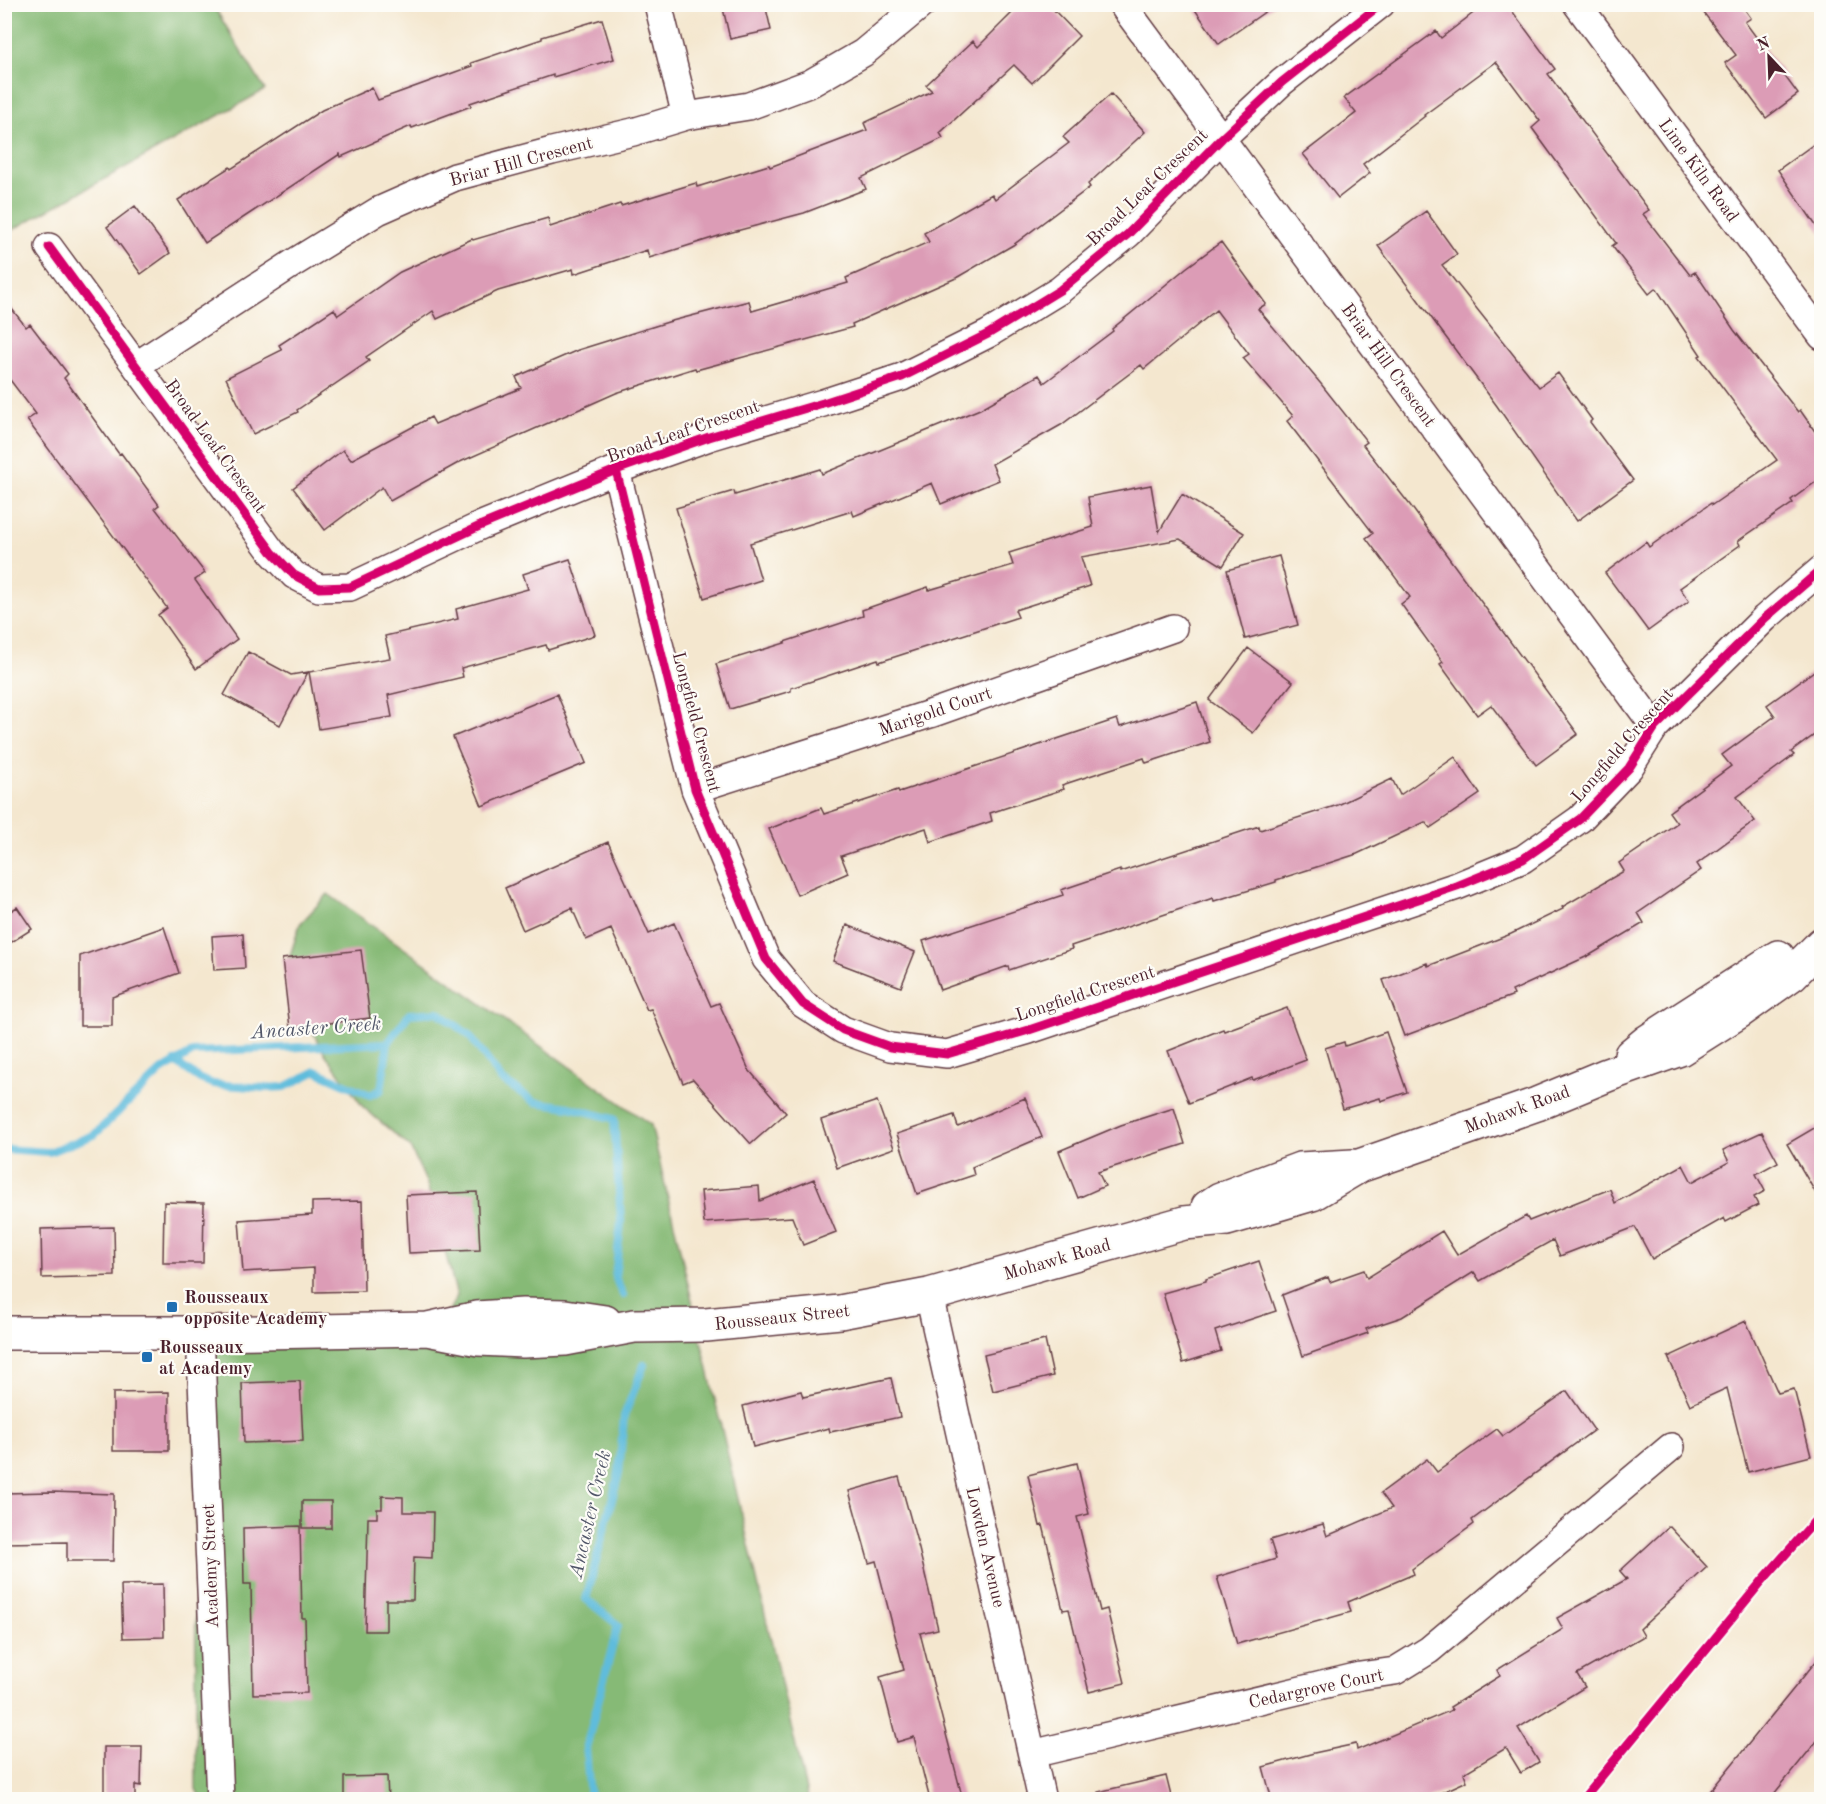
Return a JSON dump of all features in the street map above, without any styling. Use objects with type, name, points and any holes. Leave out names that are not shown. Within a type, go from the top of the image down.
[{"type":"main road","name":"Mohawk Road","points":[[1607,1075],[1648,1041],[1782,955],[1821,937]]},
{"type":"main road","name":"Mohawk Road","points":[[929,1295],[1184,1223],[1227,1219],[1312,1194],[1359,1166],[1537,1104],[1607,1075],[1680,1049],[1740,1011],[1792,974],[1821,944]]},
{"type":"main road","name":"Rousseaux Street","points":[[4,1333],[200,1333],[427,1329],[479,1340],[523,1341],[565,1339],[634,1326],[706,1325],[840,1312],[929,1295]]},
{"type":"street","points":[[658,4],[686,116]]},
{"type":"street","name":"Briar Hill Crescent","points":[[138,365],[295,262],[378,211],[455,177],[552,150],[633,132],[686,116],[749,106],[811,84],[863,52],[922,4]]},
{"type":"street","name":"Briar Hill Crescent","points":[[1122,4],[1655,727]]},
{"type":"street","name":"Broad Leaf Crescent","points":[[49,247],[138,365],[272,552],[294,575],[319,588],[350,587],[482,525],[616,470],[710,437],[902,377],[988,334],[1060,290],[1128,234],[1222,138],[1282,82],[1381,4]]},
{"type":"street","name":"Lime Kiln Road","points":[[1577,4],[1821,336]]},
{"type":"street","name":"Longfield Crescent","points":[[616,470],[695,789],[766,959],[803,1004],[843,1030],[890,1047],[947,1054],[1029,1030],[1457,886],[1522,859],[1580,819],[1629,768],[1655,727],[1765,618],[1821,569]]},
{"type":"street","name":"Marigold Court","points":[[695,789],[930,714],[1173,628]]},
{"type":"street","name":"Lowden Avenue","points":[[929,1295],[1042,1800]]},
{"type":"street","name":"Academy Street","points":[[200,1333],[220,1800]]},
{"type":"street","name":"Cedargrove Court","points":[[1032,1754],[1360,1676],[1395,1671],[1429,1650],[1671,1447]]},
{"type":"green space","points":[[5,4],[213,5],[265,90],[5,234]]},
{"type":"green space","points":[[328,894],[651,1125],[808,1799],[201,1799],[196,1789],[195,1322],[446,1316],[457,1296],[427,1184],[410,1147],[363,1107],[321,1048],[293,991],[288,962],[300,924]]},
{"type":"building","points":[[722,4],[765,4],[771,30],[730,39]]},
{"type":"building","points":[[1021,4],[1048,4],[1079,36],[1032,83],[1014,65],[940,133],[943,138],[861,178],[866,189],[804,213],[725,234],[649,258],[647,250],[574,274],[573,269],[498,291],[437,319],[433,311],[366,357],[369,361],[297,410],[298,412],[253,434],[226,378],[282,350],[279,345],[334,309],[338,315],[400,272],[472,239],[548,218],[550,227],[620,204],[621,206],[696,183],[697,187],[769,165],[770,167],[867,130],[864,123],[932,91],[926,85],[973,41],[978,47]]},
{"type":"building","points":[[1191,4],[1276,4],[1219,44]]},
{"type":"building","points":[[1485,4],[1507,4],[1555,69],[1548,74],[1649,210],[1643,214],[1690,275],[1695,272],[1734,330],[1798,412],[1800,410],[1821,440],[1821,478],[1791,500],[1793,503],[1738,541],[1740,545],[1680,588],[1689,601],[1648,631],[1605,573],[1646,542],[1649,547],[1777,460],[1699,356],[1701,355],[1656,288],[1649,294],[1612,246],[1616,243],[1532,128],[1540,121],[1496,62],[1363,164],[1370,173],[1338,198],[1303,154],[1356,113],[1344,98],[1436,31],[1441,38]]},
{"type":"building","points":[[1697,4],[1741,4],[1751,18],[1745,22],[1798,94],[1766,118],[1725,63],[1736,55]]},
{"type":"building","points":[[602,19],[614,59],[553,77],[553,75],[470,103],[471,106],[412,128],[411,126],[341,157],[340,154],[205,243],[178,200],[230,167],[231,169],[322,110],[372,88],[378,100],[472,66],[471,63],[542,39],[542,37]]},
{"type":"building","points":[[1111,94],[1145,132],[1088,184],[1090,187],[1013,245],[956,278],[852,324],[853,327],[696,370],[695,368],[616,393],[460,462],[390,501],[382,487],[325,530],[293,488],[343,450],[351,460],[431,417],[435,424],[521,388],[516,377],[578,350],[668,322],[749,301],[752,311],[848,283],[846,278],[929,242],[924,233],[992,194],[995,199],[1069,143],[1063,137]]},
{"type":"building","points":[[1821,139],[1821,233],[1778,170]]},
{"type":"building","points":[[135,206],[170,253],[141,274],[107,227]]},
{"type":"building","points":[[1426,211],[1457,254],[1442,265],[1539,387],[1558,373],[1592,420],[1590,422],[1633,480],[1577,521],[1497,406],[1378,246]]},
{"type":"building","points":[[1221,242],[1266,304],[1258,309],[1367,442],[1363,445],[1410,505],[1578,734],[1536,765],[1491,705],[1477,715],[1440,664],[1443,662],[1401,604],[1410,597],[1366,538],[1373,533],[1287,421],[1293,416],[1243,358],[1249,354],[1216,310],[1144,369],[1141,365],[1061,425],[992,464],[999,480],[941,504],[932,483],[854,516],[852,511],[750,543],[761,580],[704,598],[676,508],[734,491],[735,495],[820,469],[822,474],[980,409],[1039,375],[1044,383],[1113,331],[1112,329],[1186,268]]},
{"type":"building","points":[[4,299],[26,327],[30,324],[68,374],[64,378],[159,505],[155,508],[205,573],[195,580],[237,639],[196,669],[158,615],[167,608],[27,420],[36,414],[4,372]]},
{"type":"building","points":[[1151,485],[1159,532],[1182,494],[1244,533],[1223,566],[1180,539],[1081,557],[1090,586],[1015,610],[1018,617],[879,662],[878,659],[791,688],[791,691],[730,709],[716,664],[863,616],[862,610],[928,587],[929,590],[1013,565],[1009,553],[1093,527],[1088,497]]},
{"type":"building","points":[[1279,556],[1298,625],[1245,639],[1227,570]]},
{"type":"building","points":[[570,559],[595,635],[548,650],[546,645],[461,668],[463,677],[388,695],[392,717],[319,729],[309,672],[390,658],[385,636],[458,619],[456,609],[528,589],[523,574]]},
{"type":"building","points":[[1248,648],[1293,682],[1253,733],[1209,700]]},
{"type":"building","points":[[248,652],[291,675],[308,672],[280,725],[224,695]]},
{"type":"building","points":[[1821,666],[1821,730],[1791,752],[1794,755],[1737,797],[1755,821],[1697,864],[1701,870],[1638,913],[1644,923],[1590,955],[1512,991],[1514,995],[1404,1036],[1383,980],[1427,963],[1428,966],[1511,934],[1563,909],[1562,907],[1624,871],[1619,863],[1677,823],[1669,812],[1731,766],[1722,755],[1775,716],[1767,705]]},
{"type":"building","points":[[557,694],[586,763],[482,806],[453,737]]},
{"type":"building","points":[[1197,702],[1210,742],[1146,763],[1144,758],[1062,785],[1064,789],[990,813],[992,821],[930,842],[926,828],[841,856],[848,873],[797,895],[769,829],[821,808],[824,814],[898,790],[899,792],[1117,719],[1120,727]]},
{"type":"building","points":[[1455,757],[1480,794],[1430,828],[1425,822],[1357,854],[1214,901],[1213,898],[1071,946],[1072,949],[1009,970],[1008,966],[940,990],[923,941],[1063,895],[1061,890],[1120,870],[1120,872],[1259,826],[1260,830],[1338,805],[1392,779],[1400,795]]},
{"type":"building","points":[[608,842],[649,934],[674,923],[711,1006],[719,1003],[749,1070],[786,1113],[751,1144],[693,1079],[683,1083],[651,1009],[647,1010],[611,929],[586,940],[572,908],[523,930],[505,888]]},
{"type":"building","points":[[17,907],[32,929],[4,947],[4,915]]},
{"type":"building","points":[[847,925],[915,952],[901,987],[833,961]]},
{"type":"building","points":[[164,927],[179,973],[112,997],[112,1026],[80,1026],[80,956]]},
{"type":"building","points":[[243,934],[245,968],[214,970],[212,936]]},
{"type":"building","points":[[361,950],[370,1018],[290,1028],[282,959]]},
{"type":"building","points":[[1287,1008],[1306,1060],[1189,1103],[1168,1051],[1223,1029],[1224,1031]]},
{"type":"building","points":[[1386,1032],[1407,1092],[1381,1101],[1380,1098],[1343,1109],[1325,1048],[1344,1042],[1345,1046]]},
{"type":"building","points":[[1025,1098],[1042,1137],[972,1167],[974,1175],[917,1194],[897,1134],[954,1115],[958,1127]]},
{"type":"building","points":[[877,1101],[894,1148],[837,1168],[821,1120]]},
{"type":"building","points":[[1174,1108],[1185,1144],[1098,1172],[1105,1186],[1078,1198],[1059,1151],[1121,1125]]},
{"type":"building","points":[[1821,1124],[1821,1202],[1787,1144]]},
{"type":"building","points":[[1762,1132],[1778,1162],[1756,1174],[1765,1191],[1754,1197],[1758,1205],[1726,1222],[1724,1218],[1652,1259],[1635,1227],[1560,1256],[1553,1240],[1480,1281],[1474,1272],[1402,1317],[1366,1329],[1368,1333],[1303,1356],[1282,1295],[1328,1277],[1330,1282],[1364,1270],[1367,1278],[1442,1231],[1457,1255],[1526,1216],[1529,1221],[1610,1189],[1615,1203],[1683,1165],[1692,1182],[1729,1162],[1723,1150]]},
{"type":"building","points":[[814,1179],[836,1232],[803,1245],[792,1217],[704,1223],[701,1191],[759,1186],[760,1201]]},
{"type":"building","points":[[477,1192],[480,1250],[409,1253],[406,1195]]},
{"type":"building","points":[[362,1201],[364,1291],[314,1292],[314,1268],[243,1272],[239,1220],[312,1215],[312,1202]]},
{"type":"building","points":[[164,1202],[204,1203],[203,1263],[163,1263]]},
{"type":"building","points":[[114,1227],[115,1276],[42,1278],[41,1229]]},
{"type":"building","points":[[1259,1261],[1276,1311],[1215,1331],[1221,1351],[1183,1363],[1163,1293],[1206,1281],[1206,1279]]},
{"type":"building","points":[[1746,1321],[1778,1393],[1794,1389],[1811,1456],[1748,1472],[1727,1388],[1690,1405],[1668,1357]]},
{"type":"building","points":[[1045,1340],[1053,1376],[993,1391],[984,1355]]},
{"type":"building","points":[[891,1378],[900,1417],[830,1432],[829,1428],[753,1447],[743,1406],[801,1391],[803,1397]]},
{"type":"building","points":[[300,1381],[303,1441],[244,1443],[242,1383]]},
{"type":"building","points":[[1567,1391],[1594,1430],[1472,1520],[1474,1524],[1412,1569],[1414,1574],[1348,1602],[1351,1612],[1237,1644],[1217,1577],[1276,1559],[1270,1540],[1323,1524],[1327,1536],[1392,1508],[1381,1493],[1427,1459],[1437,1472],[1497,1429],[1503,1436]]},
{"type":"building","points":[[169,1392],[169,1451],[113,1451],[113,1393]]},
{"type":"building","points":[[1077,1463],[1089,1514],[1077,1517],[1100,1611],[1107,1609],[1125,1683],[1089,1692],[1069,1609],[1063,1610],[1043,1525],[1040,1526],[1028,1475]]},
{"type":"building","points":[[899,1477],[938,1629],[920,1633],[963,1800],[930,1800],[914,1737],[897,1742],[880,1677],[904,1670],[876,1561],[869,1563],[849,1491]]},
{"type":"building","points":[[4,1493],[114,1494],[113,1561],[67,1561],[67,1542],[4,1543]]},
{"type":"building","points":[[382,1496],[403,1497],[403,1512],[433,1512],[432,1558],[414,1557],[413,1600],[386,1600],[386,1631],[365,1631],[368,1518],[377,1518],[377,1509],[382,1509]]},
{"type":"building","points":[[302,1501],[331,1501],[331,1528],[302,1528]]},
{"type":"building","points":[[300,1526],[302,1618],[305,1618],[307,1693],[253,1694],[251,1584],[244,1584],[243,1528]]},
{"type":"building","points":[[1669,1526],[1707,1567],[1640,1629],[1644,1636],[1577,1674],[1585,1687],[1518,1728],[1539,1762],[1521,1773],[1506,1748],[1464,1773],[1467,1781],[1425,1800],[1272,1800],[1263,1767],[1356,1744],[1357,1750],[1452,1710],[1450,1707],[1500,1676],[1497,1670],[1563,1629],[1557,1618],[1627,1579],[1620,1571]]},
{"type":"building","points":[[163,1584],[164,1637],[123,1638],[121,1585]]},
{"type":"building","points":[[1821,1655],[1821,1736],[1769,1800],[1703,1800]]},
{"type":"building","points":[[104,1747],[142,1747],[141,1786],[135,1785],[135,1800],[104,1800]]},
{"type":"building","points":[[387,1776],[388,1800],[344,1800],[344,1777]]},
{"type":"building","points":[[1166,1776],[1172,1800],[1099,1800],[1098,1792]]},
{"type":"waterway","name":"Ancaster Creek","points":[[4,1149],[49,1152],[94,1135],[161,1071],[193,1052],[388,1043],[409,1014],[438,1012],[469,1035],[502,1080],[535,1102],[569,1107],[614,1119],[621,1222],[615,1277],[623,1295]]},
{"type":"waterway","points":[[175,1062],[200,1079],[213,1084],[265,1088],[285,1087],[316,1071],[370,1095],[381,1090],[388,1043]]},
{"type":"waterway","name":"Ancaster Creek","points":[[590,1800],[586,1748],[618,1625],[586,1599],[619,1473],[624,1416],[644,1365]]},
{"type":"cycle path","points":[[49,247],[272,552],[294,575],[319,588],[350,587],[482,525],[616,470],[709,437],[902,377],[988,334],[1060,290],[1128,234],[1222,138],[1282,82],[1381,4]]},
{"type":"cycle path","points":[[616,470],[695,789],[766,959],[803,1004],[843,1030],[890,1047],[947,1054],[1029,1030],[1457,886],[1523,859],[1580,819],[1629,768],[1655,727],[1765,618],[1822,569]]},
{"type":"cycle path","points":[[1582,1800],[1762,1581],[1822,1513]]},
{"type":"place","name":"Rousseaux opposite Academy","points":[[172,1307]]},
{"type":"place","name":"Rousseaux at Academy","points":[[147,1357]]}]
